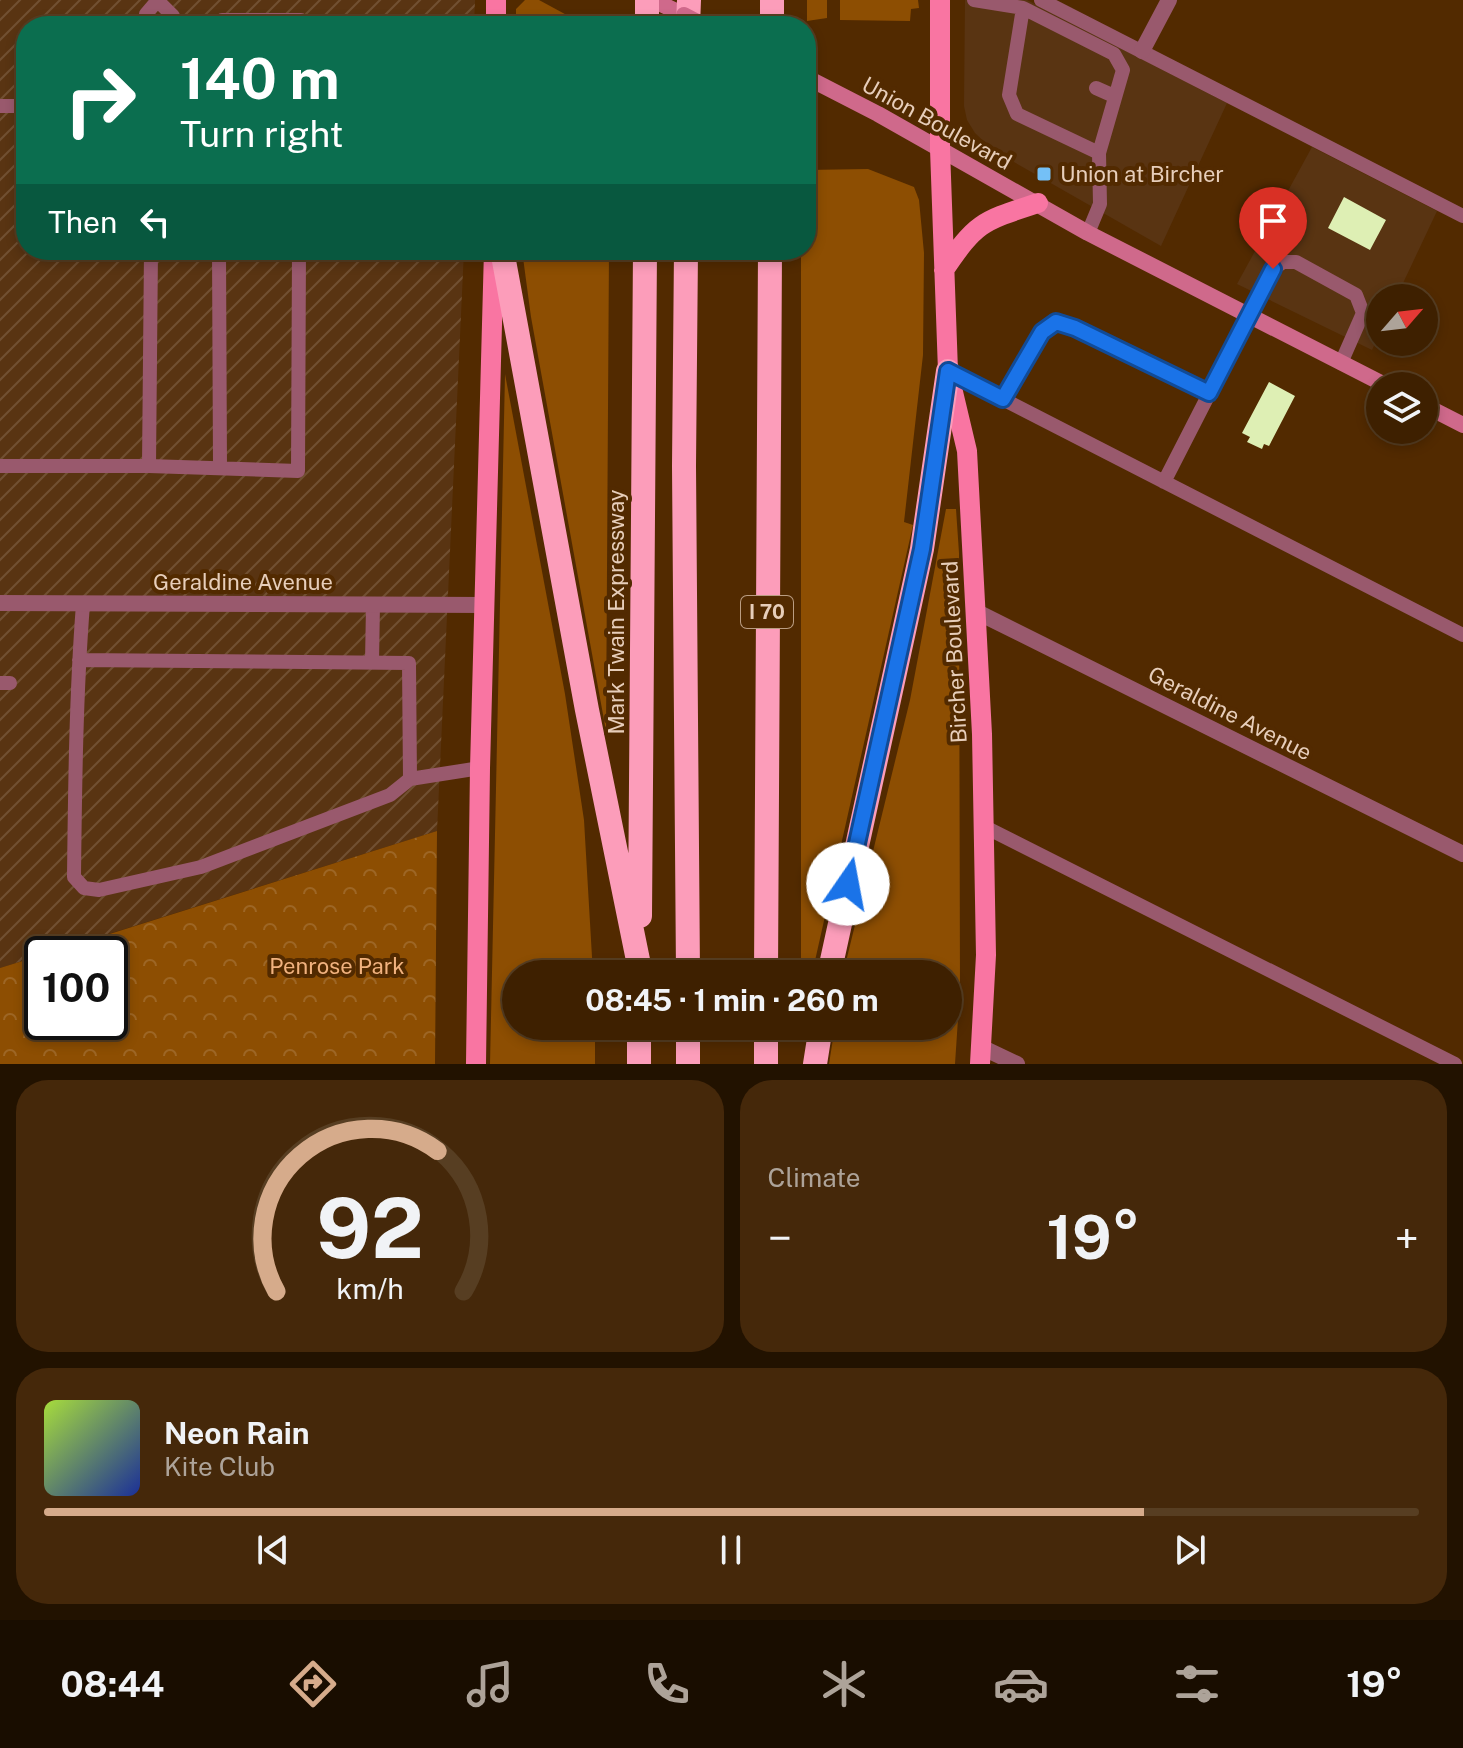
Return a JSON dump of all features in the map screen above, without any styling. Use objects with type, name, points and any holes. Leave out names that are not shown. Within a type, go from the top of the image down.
[{"type":"highway","points":[[504,260],[587,710],[637,960]]},
{"type":"highway","name":"Mark Twain Expressway","points":[[639,960],[645,260]]},
{"type":"highway","points":[[686,260],[684,481],[688,960]]},
{"type":"highway","name":"I 70","points":[[766,960],[770,260]]},
{"type":"highway","points":[[832,960],[922,549],[948,371]]},
{"type":"highway","points":[[639,1040],[639,1064]]},
{"type":"highway","points":[[688,1040],[688,1064]]},
{"type":"highway","points":[[766,1040],[766,1064]]},
{"type":"highway","points":[[815,1064],[819,1040]]},
{"type":"main road","points":[[650,0],[684,16]]},
{"type":"main road","name":"Bircher Boulevard","points":[[940,0],[940,149],[948,371],[967,451],[977,612],[986,955],[980,1055]]},
{"type":"main road","name":"Union Boulevard","points":[[816,82],[1088,233],[1366,376]]},
{"type":"main road","points":[[944,270],[967,235],[989,219],[1038,203]]},
{"type":"main road","points":[[476,1064],[480,768],[494,260]]},
{"type":"main road","points":[[1438,412],[1463,425]]},
{"type":"street","points":[[1142,51],[1169,0]]},
{"type":"street","name":"Geraldine Avenue","points":[[0,603],[486,605]]},
{"type":"street","name":"Geraldine Avenue","points":[[977,612],[1463,854]]},
{"type":"street","points":[[980,1055],[1017,1064]]},
{"type":"lane","points":[[146,16],[158,0],[173,16]]},
{"type":"lane","points":[[974,0],[1023,8],[1114,54],[1123,70],[1099,153],[1100,204],[1088,233]]},
{"type":"lane","points":[[1041,0],[1463,216]]},
{"type":"lane","points":[[1023,8],[1009,95],[1017,114],[1099,153]]},
{"type":"lane","points":[[1016,52],[1031,58]]},
{"type":"lane","points":[[1096,88],[1114,96]]},
{"type":"lane","points":[[149,466],[151,260]]},
{"type":"lane","points":[[219,260],[220,467]]},
{"type":"lane","points":[[0,466],[220,467],[298,471],[299,260]]},
{"type":"lane","points":[[1164,482],[1273,269],[1283,262],[1296,262],[1356,295],[1363,313],[1341,363]]},
{"type":"lane","points":[[1003,399],[1042,332],[1056,322],[1075,328],[1209,393]]},
{"type":"lane","points":[[948,371],[1463,635]]},
{"type":"lane","points":[[83,604],[75,724],[74,877],[84,888],[99,890],[201,867],[390,795],[410,779],[480,768]]},
{"type":"lane","points":[[372,662],[373,605]]},
{"type":"lane","points":[[79,660],[404,662],[411,667],[410,779]]},
{"type":"lane","points":[[985,827],[1455,1064]]},
{"type":"shaded area","points":[[0,0],[475,0],[474,16],[16,16],[16,260],[464,260],[437,831],[102,936],[24,936],[24,960],[0,968]]},
{"type":"shaded area","points":[[965,0],[1027,0],[1227,103],[1161,246],[993,150],[975,133],[967,120],[964,106]]},
{"type":"shaded area","points":[[1312,147],[1437,211],[1403,284],[1366,284],[1366,347],[1237,284]]},
{"type":"green space","points":[[525,0],[539,0],[569,16],[516,16],[516,9]]},
{"type":"green space","points":[[807,0],[827,0],[827,18],[816,20],[816,16],[807,16]]},
{"type":"green space","points":[[840,0],[918,0],[919,8],[911,9],[910,21],[840,20]]},
{"type":"green space","points":[[868,169],[914,187],[919,200],[924,253],[923,355],[904,522],[913,525],[815,960],[801,960],[801,260],[816,260],[816,170]]},
{"type":"green space","points":[[523,260],[609,260],[606,731]]},
{"type":"green space","points":[[505,374],[565,694],[584,820],[592,960],[502,960],[502,1040],[595,1040],[595,1064],[490,1064]]},
{"type":"green space","points":[[946,509],[956,509],[959,553],[960,960],[846,960],[910,700]]},
{"type":"green space","name":"Penrose Park","points":[[437,831],[435,1064],[0,1064],[0,968],[24,961],[24,1040],[128,1040],[128,936],[103,936]]},
{"type":"green space","points":[[833,1040],[957,1040],[955,1064],[829,1064]]},
{"type":"building","points":[[1344,197],[1386,220],[1370,250],[1328,228]]},
{"type":"building","points":[[1269,382],[1295,396],[1269,446],[1264,444],[1262,449],[1247,442],[1250,437],[1242,433]]},
{"type":"place","name":"Union at Bircher","points":[[1044,174]]},
{"type":"route","points":[[848,884],[922,549],[948,371],[1003,399],[1042,332],[1056,322],[1075,328],[1209,393],[1273,269]]}]
